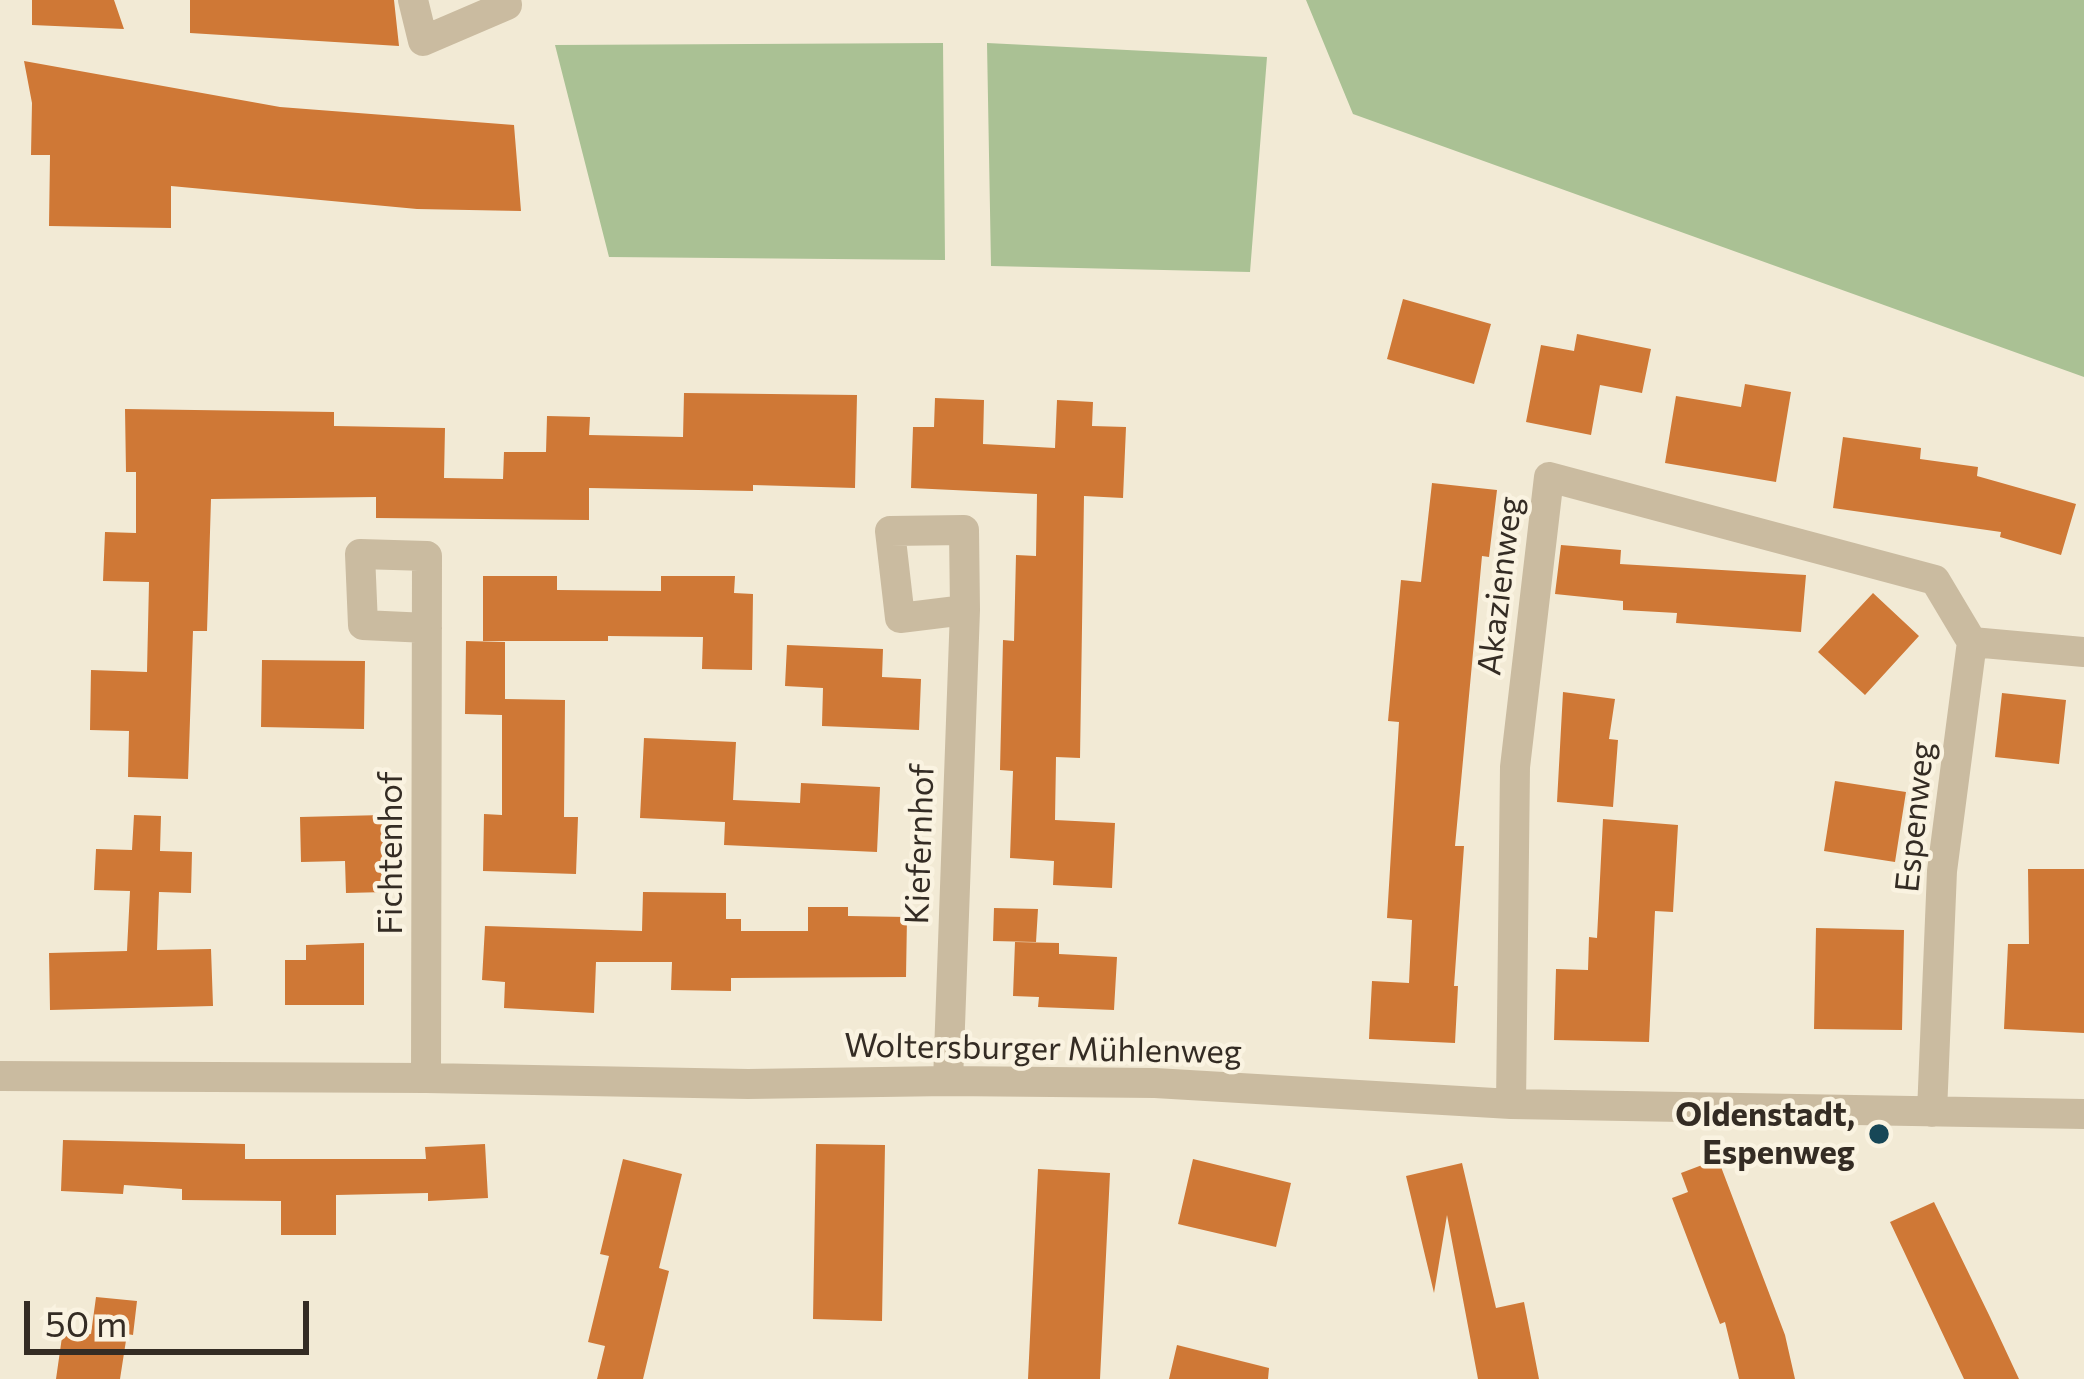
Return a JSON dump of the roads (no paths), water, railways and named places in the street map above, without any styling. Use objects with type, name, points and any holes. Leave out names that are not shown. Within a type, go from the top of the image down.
[{"type":"street","points":[[413,0],[423,41],[507,5],[506,0]]},
{"type":"street","name":"Akazienweg","points":[[1511,1104],[1515,767],[1549,477],[1935,580],[1972,643]]},
{"type":"street","name":"Kiefernhof","points":[[948,1081],[965,610]]},
{"type":"street","name":"Fichtenhof","points":[[426,1078],[427,628]]},
{"type":"street","points":[[1972,643],[2084,652]]},
{"type":"street","name":"Espenweg","points":[[1932,1112],[1942,871],[1972,643]]},
{"type":"street","name":"Woltersburger Mühlenweg","points":[[0,1076],[1229,1086],[1511,1104],[2084,1114]]},
{"type":"place","name":"Oldenstadt, Espenweg","points":[[1879,1134]]}]
